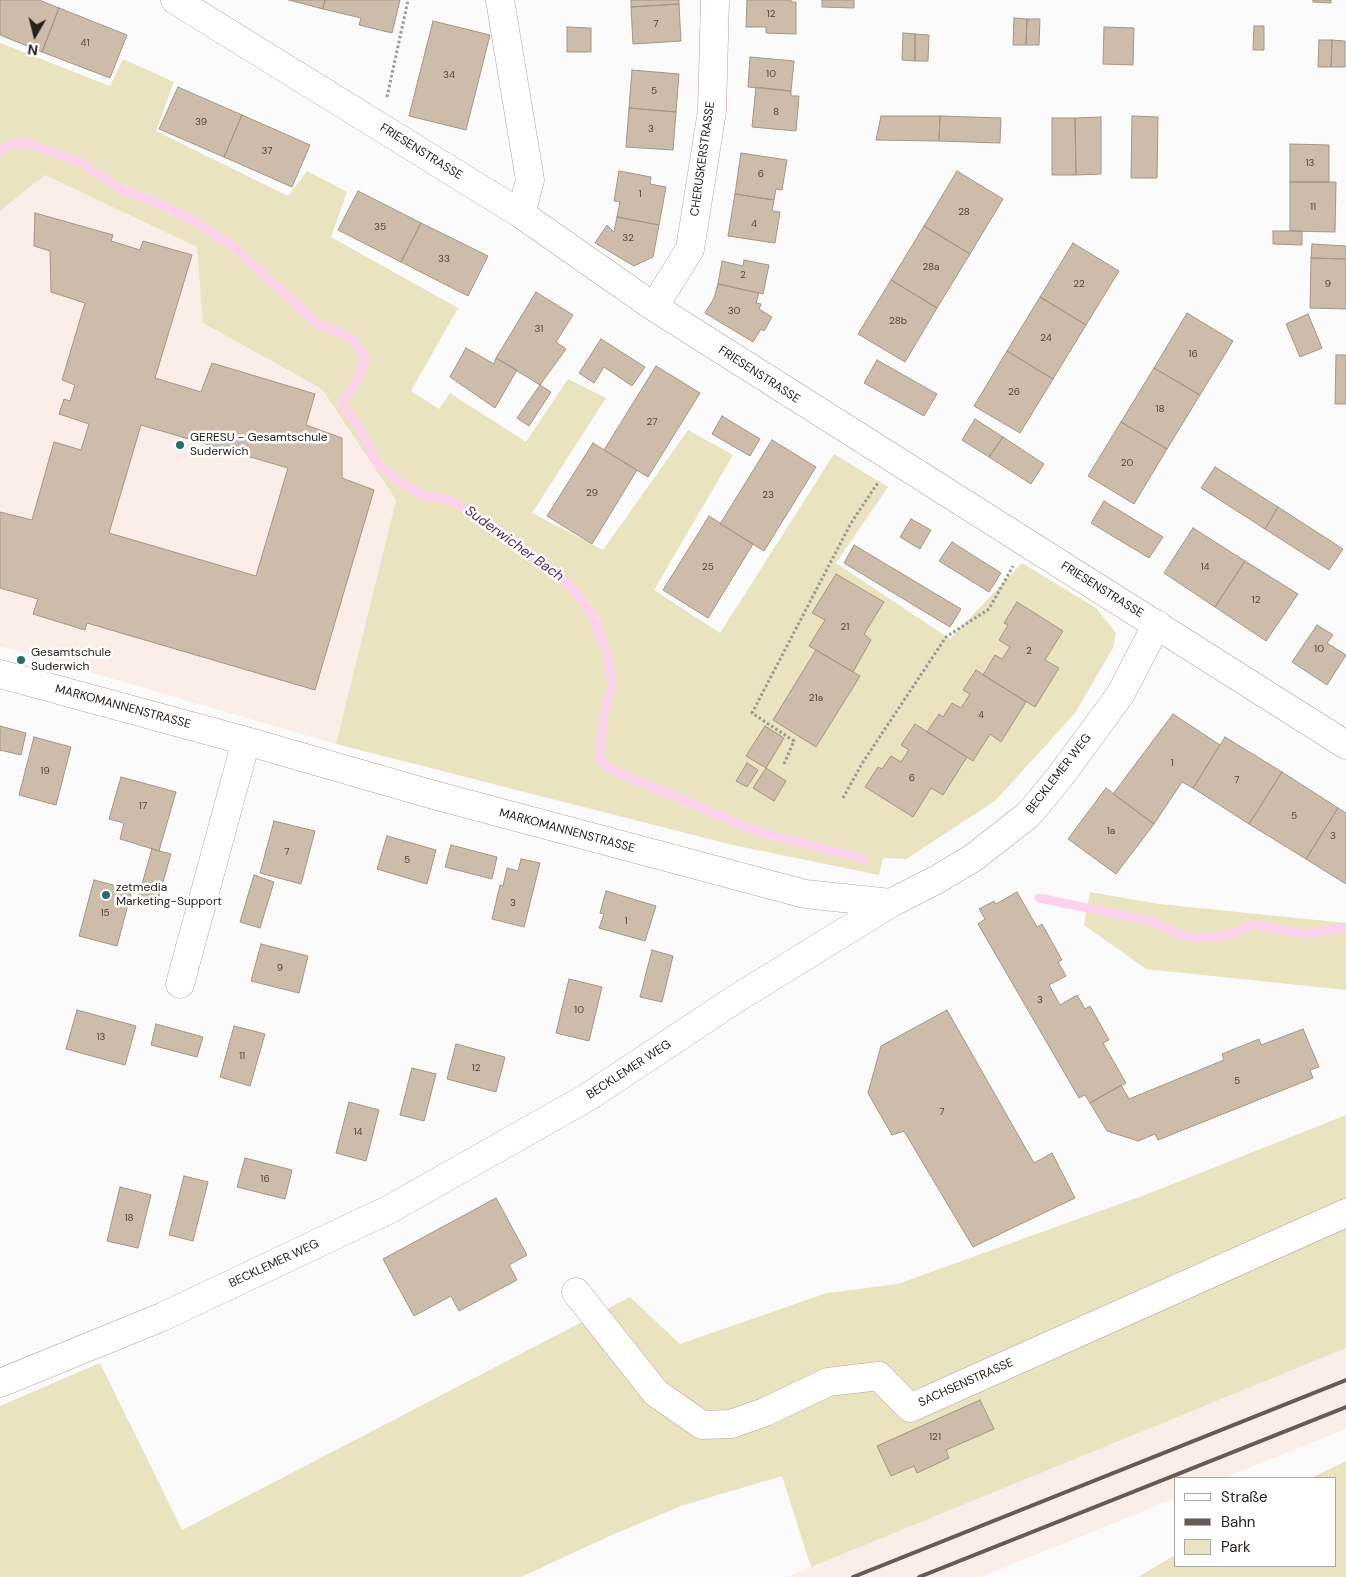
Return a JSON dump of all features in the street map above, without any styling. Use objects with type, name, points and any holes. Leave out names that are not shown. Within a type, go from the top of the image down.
[{"type":"street","name":"FRIESENSTRASSE","points":[[175,0],[521,214],[654,308],[1346,745]]},
{"type":"street","points":[[500,0],[530,180],[521,214]]},
{"type":"street","name":"CHERUSKERSTRASSE","points":[[654,308],[690,249],[712,111],[715,0]]},
{"type":"street","name":"BECKLEMER WEG","points":[[0,1383],[162,1317],[390,1209],[588,1097],[734,1000],[891,903],[973,858],[1029,814],[1059,778],[1120,695],[1157,624]]},
{"type":"street","name":"MARKOMANNENSTRASSE","points":[[0,674],[246,741],[434,795],[805,894],[891,903]]},
{"type":"street","points":[[180,984],[246,741]]},
{"type":"street","name":"SACHSENSTRASSE","points":[[576,1292],[656,1393],[702,1425],[731,1424],[765,1412],[828,1382],[879,1376],[910,1408],[1346,1214]]},
{"type":"path","points":[[380,127],[408,0]]},
{"type":"path","points":[[784,764],[794,741],[752,712],[851,523],[893,460]]},
{"type":"path","points":[[843,798],[864,762],[946,637],[990,609],[1026,542]]},
{"type":"shaded area","name":"GERESU - Gesamtschule Suderwich","points":[[45,175],[198,247],[203,323],[322,389],[396,500],[336,744],[0,646],[0,211]]},
{"type":"shaded area","points":[[1346,1348],[1346,1429],[1226,1477],[1174,1477],[1174,1498],[981,1577],[786,1577]]},
{"type":"green space","points":[[0,43],[110,86],[123,59],[174,82],[156,131],[288,196],[307,171],[347,192],[331,237],[458,308],[411,391],[439,409],[450,393],[526,442],[568,379],[606,398],[532,513],[603,550],[688,430],[733,455],[654,590],[720,633],[834,454],[888,487],[836,563],[950,639],[1022,563],[1096,608],[1116,633],[1113,648],[1075,713],[995,801],[906,859],[883,858],[879,875],[733,845],[336,744],[396,500],[322,389],[203,323],[197,247],[45,175],[0,211]]},
{"type":"green space","points":[[1090,892],[1159,904],[1346,923],[1346,990],[1146,969],[1084,925]]},
{"type":"green space","points":[[1346,1115],[1346,1348],[811,1567],[782,1476],[681,1506],[521,1577],[0,1577],[0,1406],[100,1363],[182,1530],[630,1297],[680,1344],[827,1293],[898,1284],[1150,1193]]},
{"type":"green space","points":[[1346,1461],[1346,1577],[1138,1577],[1174,1556],[1174,1567],[1336,1567],[1336,1477],[1313,1477]]},
{"type":"building","points":[[0,0],[39,0],[59,8],[42,52],[0,35]]},
{"type":"building","points":[[289,0],[325,0],[323,9]]},
{"type":"building","points":[[325,0],[400,0],[392,33],[359,25],[361,18],[323,9]]},
{"type":"building","points":[[631,0],[679,0],[679,4],[631,7]]},
{"type":"building","points":[[747,0],[791,0],[791,2],[796,2],[796,34],[766,33],[766,27],[746,27]]},
{"type":"building","points":[[822,0],[854,0],[854,8],[822,7]]},
{"type":"building","points":[[1313,0],[1331,0],[1331,3],[1313,2]]},
{"type":"building","points":[[679,4],[681,41],[633,44],[631,7]]},
{"type":"building","points":[[59,8],[127,35],[110,78],[42,52]]},
{"type":"building","points":[[1014,18],[1027,19],[1026,45],[1013,45]]},
{"type":"building","points":[[1027,19],[1040,19],[1039,45],[1026,45]]},
{"type":"building","points":[[433,21],[490,35],[466,130],[409,116]]},
{"type":"building","points":[[1254,26],[1264,26],[1264,50],[1253,50]]},
{"type":"building","points":[[567,27],[591,28],[591,52],[567,52]]},
{"type":"building","points":[[1104,27],[1134,28],[1133,65],[1103,64]]},
{"type":"building","points":[[903,33],[915,34],[915,61],[902,60]]},
{"type":"building","points":[[915,34],[929,35],[928,61],[915,61]]},
{"type":"building","points":[[1319,40],[1332,40],[1331,67],[1318,67]]},
{"type":"building","points":[[1332,40],[1345,41],[1345,67],[1331,67]]},
{"type":"building","points":[[750,57],[794,61],[791,91],[748,87]]},
{"type":"building","points":[[632,70],[679,74],[676,112],[629,108]]},
{"type":"building","points":[[178,87],[242,115],[224,157],[159,129]]},
{"type":"building","points":[[756,87],[791,91],[791,96],[799,96],[796,131],[752,127]]},
{"type":"building","points":[[629,108],[676,112],[673,150],[626,147]]},
{"type":"building","points":[[242,115],[310,145],[292,187],[224,157]]},
{"type":"building","points":[[881,116],[940,116],[939,141],[876,140]]},
{"type":"building","points":[[940,116],[1001,118],[1000,143],[939,141]]},
{"type":"building","points":[[1132,116],[1158,117],[1157,178],[1131,178]]},
{"type":"building","points":[[1101,117],[1101,174],[1076,175],[1075,118]]},
{"type":"building","points":[[1052,118],[1075,118],[1076,175],[1052,175]]},
{"type":"building","points":[[1290,144],[1329,145],[1329,182],[1290,182]]},
{"type":"building","points":[[741,153],[787,160],[782,190],[776,189],[774,200],[735,194]]},
{"type":"building","points":[[619,171],[651,177],[650,184],[666,187],[659,225],[617,217],[620,202],[614,201]]},
{"type":"building","points":[[957,171],[1003,199],[970,254],[924,226]]},
{"type":"building","points":[[1290,182],[1336,182],[1335,232],[1290,231]]},
{"type":"building","points":[[358,191],[421,223],[401,262],[338,230]]},
{"type":"building","points":[[735,194],[774,200],[772,211],[780,212],[775,243],[728,236]]},
{"type":"building","points":[[35,213],[113,235],[111,241],[140,250],[143,241],[192,255],[155,378],[201,392],[212,363],[315,394],[306,425],[342,438],[342,478],[374,490],[315,690],[87,623],[85,630],[33,614],[38,599],[0,588],[0,512],[32,520],[54,442],[81,450],[89,424],[59,414],[64,399],[70,401],[75,385],[62,380],[85,303],[51,292],[50,251],[34,246]],"holes":[[[141,425],[288,468],[256,576],[109,533]]]},
{"type":"building","points":[[617,217],[659,225],[653,257],[634,266],[595,243],[607,225],[614,232]]},
{"type":"building","points":[[421,223],[488,256],[468,296],[401,262]]},
{"type":"building","points":[[924,226],[970,254],[937,308],[891,280]]},
{"type":"building","points":[[1273,231],[1302,231],[1302,245],[1273,244]]},
{"type":"building","points":[[1073,243],[1119,271],[1086,325],[1040,297]]},
{"type":"building","points":[[1312,244],[1346,246],[1346,259],[1311,258]]},
{"type":"building","points":[[1311,258],[1346,259],[1346,309],[1310,308]]},
{"type":"building","points":[[744,260],[769,265],[763,294],[718,284],[722,261],[743,266]]},
{"type":"building","points":[[891,280],[937,308],[905,362],[858,334]]},
{"type":"building","points":[[718,284],[759,293],[756,303],[761,304],[759,309],[772,317],[764,331],[761,329],[753,342],[705,313],[714,298]]},
{"type":"building","points":[[536,292],[573,315],[556,342],[566,349],[540,385],[496,358]]},
{"type":"building","points":[[1040,297],[1086,325],[1053,379],[1007,351]]},
{"type":"building","points":[[1187,313],[1233,341],[1200,395],[1154,368]]},
{"type":"building","points":[[1308,314],[1322,348],[1300,357],[1286,324]]},
{"type":"building","points":[[601,339],[645,367],[632,386],[604,367],[594,383],[579,373]]},
{"type":"building","points":[[466,348],[494,364],[496,358],[517,370],[495,408],[450,377]]},
{"type":"building","points":[[1007,351],[1053,379],[1020,433],[974,406]]},
{"type":"building","points":[[1336,355],[1346,355],[1346,404],[1335,404]]},
{"type":"building","points":[[877,360],[937,394],[924,416],[864,383]]},
{"type":"building","points":[[656,366],[700,393],[648,477],[604,450]]},
{"type":"building","points":[[1154,368],[1200,395],[1167,449],[1121,422]]},
{"type":"building","points":[[540,385],[551,392],[529,426],[517,418]]},
{"type":"building","points":[[722,416],[760,439],[750,456],[712,434]]},
{"type":"building","points":[[975,419],[1003,437],[989,457],[962,440]]},
{"type":"building","points":[[1121,422],[1167,449],[1134,504],[1088,476]]},
{"type":"building","points":[[1003,437],[1044,464],[1031,484],[989,457]]},
{"type":"building","points":[[772,440],[816,467],[764,551],[720,524]]},
{"type":"building","points":[[593,443],[637,470],[592,544],[547,516]]},
{"type":"building","points":[[1215,467],[1278,507],[1265,529],[1201,488]]},
{"type":"building","points":[[1104,501],[1163,537],[1149,558],[1091,523]]},
{"type":"building","points":[[1278,507],[1343,549],[1329,570],[1265,529]]},
{"type":"building","points":[[709,516],[753,544],[708,618],[663,590]]},
{"type":"building","points":[[911,519],[931,530],[920,549],[900,537]]},
{"type":"building","points":[[1193,528],[1245,561],[1215,607],[1164,573]]},
{"type":"building","points":[[952,542],[1001,573],[989,592],[939,561]]},
{"type":"building","points":[[854,545],[961,609],[950,627],[844,563]]},
{"type":"building","points":[[1245,561],[1298,594],[1266,641],[1215,607]]},
{"type":"building","points":[[836,574],[884,602],[864,634],[871,640],[853,672],[809,646],[825,620],[812,613]]},
{"type":"building","points":[[1017,602],[1063,631],[1045,660],[1059,668],[1035,707],[983,675],[995,655],[1002,659],[1010,647],[999,640],[1008,625],[1004,623]]},
{"type":"building","points":[[1317,625],[1333,635],[1327,643],[1346,655],[1327,685],[1292,662]]},
{"type":"building","points":[[816,650],[860,676],[816,747],[773,720]]},
{"type":"building","points":[[976,670],[1026,702],[1001,742],[990,734],[973,761],[927,732],[939,714],[943,717],[952,703],[961,708],[970,694],[963,690]]},
{"type":"building","points":[[1173,714],[1220,745],[1193,788],[1182,782],[1154,824],[1113,794]]},
{"type":"building","points":[[915,724],[967,757],[943,795],[931,788],[913,817],[865,787],[878,767],[882,769],[891,756],[901,762],[909,750],[901,745]]},
{"type":"building","points":[[0,726],[26,733],[21,755],[0,750]]},
{"type":"building","points":[[765,726],[784,738],[766,768],[746,756]]},
{"type":"building","points":[[34,737],[71,747],[56,805],[19,795]]},
{"type":"building","points":[[1225,737],[1282,772],[1249,824],[1193,788]]},
{"type":"building","points":[[747,763],[758,770],[747,787],[736,781]]},
{"type":"building","points":[[766,768],[786,781],[774,801],[753,788]]},
{"type":"building","points":[[1282,772],[1338,808],[1306,859],[1249,824]]},
{"type":"building","points":[[121,777],[176,792],[159,851],[120,839],[124,823],[109,819]]},
{"type":"building","points":[[1106,788],[1154,824],[1116,874],[1068,839]]},
{"type":"building","points":[[1338,808],[1346,813],[1346,884],[1306,859]]},
{"type":"building","points":[[274,821],[315,831],[301,884],[260,873]]},
{"type":"building","points":[[387,836],[436,850],[427,884],[377,869]]},
{"type":"building","points":[[451,845],[497,857],[492,879],[445,867]]},
{"type":"building","points":[[152,849],[171,854],[157,903],[138,898]]},
{"type":"building","points":[[521,859],[540,863],[524,927],[492,919],[500,885],[503,886],[507,868],[518,871]]},
{"type":"building","points":[[254,875],[274,882],[260,928],[240,922]]},
{"type":"building","points":[[94,880],[132,890],[117,946],[79,936]]},
{"type":"building","points":[[606,891],[656,906],[645,941],[599,928],[604,914],[600,913]]},
{"type":"building","points":[[1017,892],[1037,927],[1042,924],[1062,960],[1058,962],[1066,976],[1049,985],[1060,1005],[1077,995],[1085,1009],[1090,1006],[1109,1040],[1103,1043],[1126,1083],[1090,1103],[1085,1095],[1079,1098],[978,924],[985,919],[979,909],[994,901],[996,904]]},
{"type":"building","points":[[261,944],[308,956],[299,993],[251,981]]},
{"type":"building","points":[[652,950],[673,956],[662,1002],[640,997]]},
{"type":"building","points":[[569,979],[602,987],[589,1041],[556,1033]]},
{"type":"building","points":[[77,1010],[136,1026],[125,1065],[66,1049]]},
{"type":"building","points":[[947,1010],[1034,1163],[1052,1153],[1075,1198],[973,1247],[904,1131],[892,1135],[868,1093],[881,1046]]},
{"type":"building","points":[[156,1024],[203,1037],[197,1057],[151,1045]]},
{"type":"building","points":[[234,1026],[265,1034],[250,1086],[220,1077]]},
{"type":"building","points":[[1303,1029],[1319,1067],[1310,1070],[1313,1078],[1158,1140],[1155,1134],[1138,1141],[1107,1131],[1090,1103],[1121,1085],[1129,1099],[1224,1060],[1222,1054],[1259,1039],[1261,1045]]},
{"type":"building","points":[[456,1044],[505,1057],[496,1092],[447,1079]]},
{"type":"building","points":[[412,1068],[436,1074],[424,1121],[400,1115]]},
{"type":"building","points":[[349,1102],[379,1110],[366,1161],[336,1153]]},
{"type":"building","points":[[245,1158],[292,1170],[285,1199],[237,1187]]},
{"type":"building","points":[[184,1176],[208,1182],[193,1241],[169,1235]]},
{"type":"building","points":[[120,1187],[151,1195],[138,1248],[107,1241]]},
{"type":"building","points":[[496,1198],[527,1255],[509,1265],[517,1280],[459,1311],[451,1296],[414,1316],[383,1259]]},
{"type":"building","points":[[980,1400],[994,1429],[946,1450],[949,1458],[917,1473],[914,1466],[891,1476],[877,1446]]},
{"type":"waterway","name":"Suderwicher Bach","points":[[0,151],[6,147],[24,142],[80,162],[122,190],[153,201],[191,219],[231,245],[319,325],[350,337],[366,357],[359,377],[342,403],[360,429],[376,462],[398,481],[422,495],[450,500],[490,524],[570,585],[592,614],[607,653],[612,684],[604,715],[599,758],[610,769],[756,831],[864,859]]},
{"type":"waterway","name":"Suderwicher Bach","points":[[1039,898],[1155,922],[1179,935],[1197,938],[1225,936],[1253,925],[1305,934],[1346,927]]},
{"type":"railway","points":[[853,1577],[1346,1380]]},
{"type":"railway","points":[[919,1577],[1346,1407]]},
{"type":"place","name":"GERESU - Gesamtschule Suderwich","points":[[180,445]]},
{"type":"place","name":"Gesamtschule Suderwich","points":[[21,660]]},
{"type":"place","name":"zetmedia Marketing-Support","points":[[106,895]]}]
